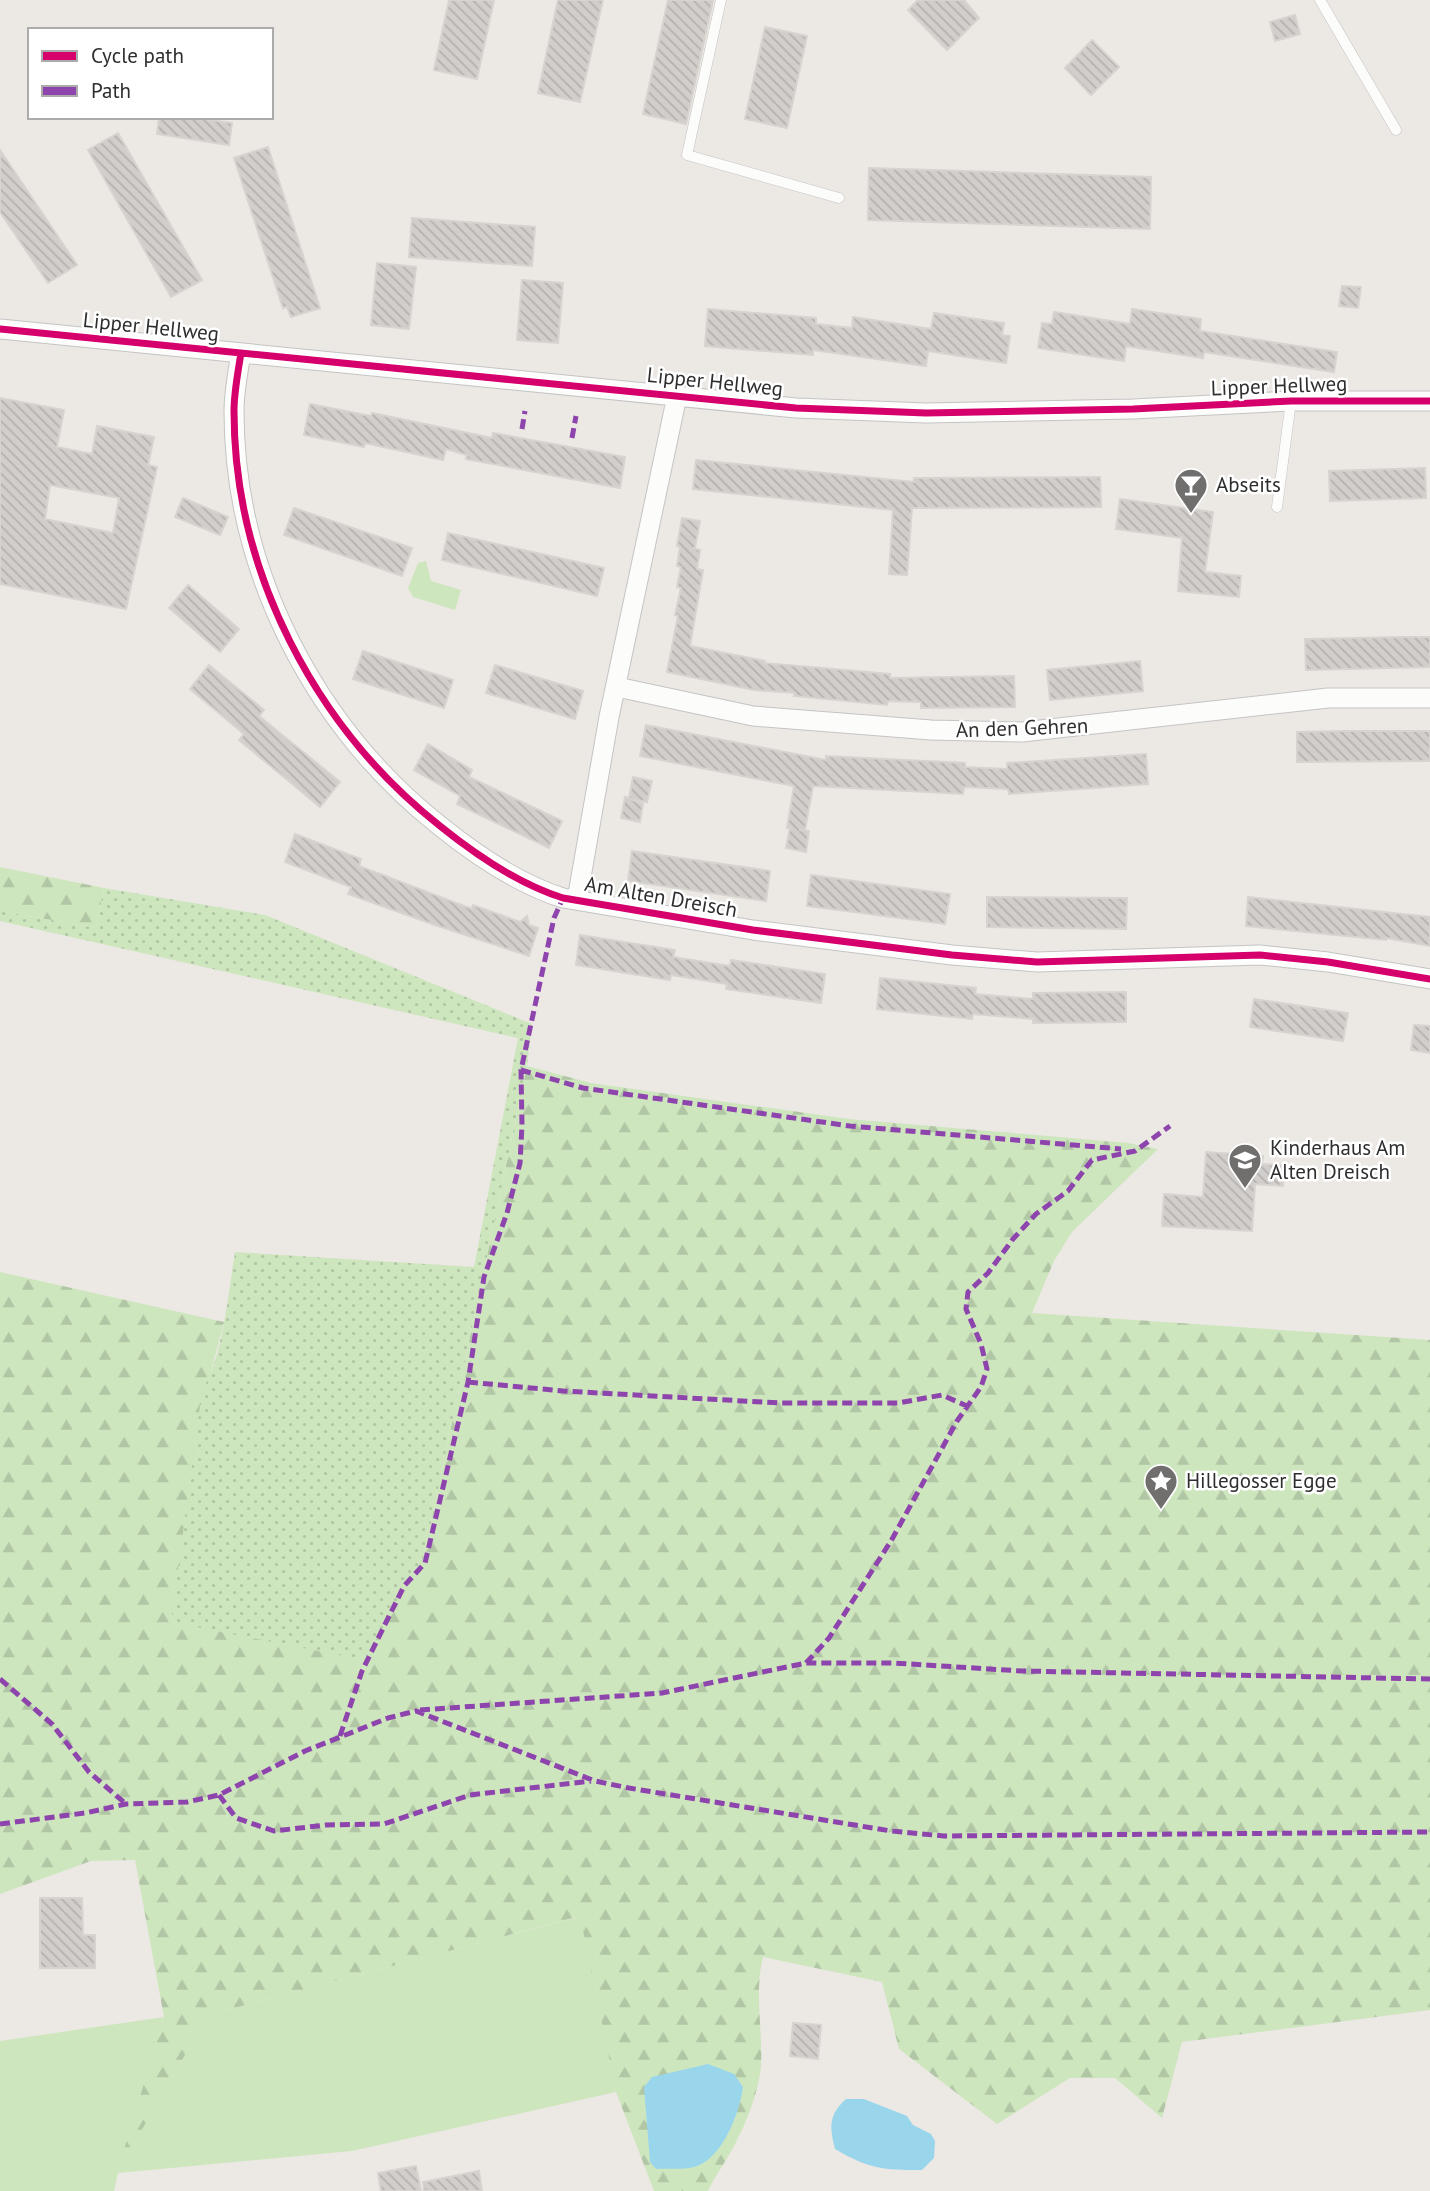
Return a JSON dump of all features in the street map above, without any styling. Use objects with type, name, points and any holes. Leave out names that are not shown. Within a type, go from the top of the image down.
[{"type":"street","name":"Lipper Hellweg","points":[[0,329],[796,408],[893,413],[1133,409],[1291,401],[1430,401]]},
{"type":"street","name":"Am Alten Dreisch","points":[[241,353],[234,409],[242,497],[265,583],[310,681],[374,767],[462,843],[524,882],[542,891],[577,900],[753,930],[952,955],[1037,962],[1260,956],[1339,964],[1430,979]]},
{"type":"street","name":"Am Alten Dreisch","points":[[577,900],[609,717],[677,396]]},
{"type":"street","name":"An den Gehren","points":[[617,687],[754,716],[931,730],[1022,732],[1328,698],[1430,698]]},
{"type":"lane","points":[[721,0],[687,155],[839,198]]},
{"type":"lane","points":[[1320,0],[1396,130]]},
{"type":"lane","points":[[1277,507],[1291,401]]},
{"type":"green space","points":[[426,561],[431,581],[461,590],[455,610],[413,597],[408,588],[418,563]]},
{"type":"green space","points":[[0,867],[104,888],[96,928],[0,911]]},
{"type":"green space","points":[[104,888],[265,915],[532,1024],[527,1066],[423,1560],[364,1660],[171,1622],[202,1391],[220,1343],[235,1252],[474,1267],[518,1038],[0,921],[0,911],[96,928]]},
{"type":"green space","points":[[527,1066],[591,1083],[849,1119],[1128,1143],[1158,1149],[1072,1232],[1054,1261],[1032,1313],[1430,1340],[1430,2010],[1182,2042],[1162,2118],[1115,2078],[1070,2078],[997,2124],[899,2049],[882,1982],[763,1957],[759,1984],[760,2076],[752,2106],[739,2135],[708,2191],[654,2191],[616,2092],[580,1916],[208,2015],[117,2173],[164,2017],[135,1860],[91,1861],[0,1894],[0,1272],[224,1322],[209,1379],[202,1391],[423,1560]]},
{"type":"green space","points":[[581,1916],[616,2092],[352,2151],[118,2173],[114,2191],[0,2191],[0,2041],[164,2017],[119,2169],[208,2015]]},
{"type":"water","points":[[708,2064],[734,2074],[743,2087],[728,2134],[704,2163],[690,2168],[656,2169],[650,2162],[644,2087],[652,2077]]},
{"type":"water","points":[[846,2099],[864,2099],[907,2116],[913,2125],[931,2134],[935,2141],[934,2158],[922,2170],[886,2169],[857,2161],[835,2149],[833,2116]]},
{"type":"building","points":[[449,0],[494,0],[477,79],[434,70]]},
{"type":"building","points":[[558,0],[603,0],[580,102],[538,93]]},
{"type":"building","points":[[668,0],[713,0],[686,124],[643,114]]},
{"type":"building","points":[[918,0],[964,0],[979,18],[947,50],[908,10]]},
{"type":"building","points":[[1295,15],[1300,34],[1275,41],[1270,22]]},
{"type":"building","points":[[765,27],[807,36],[787,128],[745,119]]},
{"type":"building","points":[[1092,40],[1119,67],[1091,95],[1065,68]]},
{"type":"building","points":[[159,119],[205,119],[232,123],[229,145],[157,134]]},
{"type":"building","points":[[118,133],[202,280],[171,297],[88,150]]},
{"type":"building","points":[[268,147],[320,308],[291,317],[287,307],[283,308],[234,158]]},
{"type":"building","points":[[0,150],[77,265],[48,283],[0,212]]},
{"type":"building","points":[[869,168],[1151,177],[1150,229],[868,220]]},
{"type":"building","points":[[412,218],[535,227],[532,266],[409,257]]},
{"type":"building","points":[[377,263],[416,267],[409,329],[371,325]]},
{"type":"building","points":[[522,280],[563,283],[558,343],[517,340]]},
{"type":"building","points":[[1342,286],[1361,287],[1358,308],[1339,306]]},
{"type":"building","points":[[708,309],[816,318],[816,324],[852,328],[853,317],[931,329],[934,313],[1004,323],[1002,335],[1010,336],[1006,363],[928,351],[926,366],[813,350],[813,355],[705,346]]},
{"type":"building","points":[[1132,309],[1201,319],[1200,331],[1337,352],[1334,372],[1204,352],[1203,358],[1126,346],[1124,361],[1038,348],[1042,323],[1052,324],[1054,312],[1130,324]]},
{"type":"building","points":[[0,398],[64,410],[57,447],[92,454],[97,426],[154,437],[148,465],[157,467],[126,609],[0,584]],"holes":[[[50,485],[119,498],[113,533],[45,519]]]},
{"type":"building","points":[[310,404],[371,416],[372,413],[492,438],[493,433],[625,457],[620,488],[466,459],[467,455],[446,449],[443,460],[365,443],[364,447],[304,435]]},
{"type":"building","points":[[696,460],[914,482],[914,478],[1100,477],[1101,507],[912,508],[907,575],[889,574],[893,510],[693,489]]},
{"type":"building","points":[[1425,468],[1426,498],[1330,501],[1329,471]]},
{"type":"building","points":[[183,498],[228,517],[220,535],[175,517]]},
{"type":"building","points":[[1120,499],[1213,512],[1205,572],[1241,576],[1239,597],[1178,591],[1182,538],[1116,529]]},
{"type":"building","points":[[294,508],[412,548],[402,576],[284,535]]},
{"type":"building","points":[[682,518],[700,521],[693,548],[700,550],[697,569],[703,570],[690,646],[765,661],[764,663],[890,674],[890,678],[1014,676],[1015,707],[921,708],[921,702],[888,701],[887,705],[794,696],[795,693],[754,690],[667,672],[681,588],[677,587],[681,567],[677,566],[680,547],[677,546]]},
{"type":"building","points":[[448,533],[604,568],[597,596],[442,560]]},
{"type":"building","points":[[188,585],[239,629],[220,652],[169,608]]},
{"type":"building","points":[[1430,637],[1430,667],[1306,670],[1305,639]]},
{"type":"building","points":[[363,651],[453,680],[444,708],[353,679]]},
{"type":"building","points":[[1140,661],[1143,691],[1050,700],[1047,670]]},
{"type":"building","points":[[209,665],[264,710],[259,716],[340,782],[320,807],[239,740],[244,734],[190,689]]},
{"type":"building","points":[[495,665],[583,691],[575,719],[486,693]]},
{"type":"building","points":[[646,725],[826,760],[826,756],[965,763],[965,767],[1007,769],[1007,763],[1146,754],[1148,784],[1009,794],[1008,789],[964,787],[963,794],[813,786],[805,830],[799,830],[809,831],[806,852],[786,848],[794,786],[640,756]]},
{"type":"building","points":[[1430,731],[1430,761],[1297,762],[1297,732]]},
{"type":"building","points":[[428,744],[472,770],[469,777],[562,821],[549,848],[457,804],[460,796],[414,770]]},
{"type":"building","points":[[633,777],[652,781],[647,802],[630,799],[643,804],[640,822],[621,818]]},
{"type":"building","points":[[295,834],[361,859],[359,866],[472,909],[473,905],[520,922],[527,916],[529,925],[538,928],[529,956],[348,894],[351,887],[285,862]]},
{"type":"building","points":[[632,851],[770,871],[766,901],[628,881]]},
{"type":"building","points":[[811,875],[950,894],[945,924],[807,906]]},
{"type":"building","points":[[987,897],[1127,898],[1126,929],[987,927]]},
{"type":"building","points":[[1248,897],[1430,917],[1430,946],[1386,938],[1246,926]]},
{"type":"building","points":[[580,935],[675,950],[673,957],[730,966],[731,960],[825,974],[821,1003],[726,989],[727,984],[671,975],[670,980],[576,965]]},
{"type":"building","points":[[880,978],[976,988],[975,994],[1033,999],[1033,993],[1126,992],[1126,1022],[1033,1023],[1033,1019],[973,1014],[972,1019],[877,1009]]},
{"type":"building","points":[[1254,999],[1348,1013],[1343,1041],[1250,1027]]},
{"type":"building","points":[[1414,1025],[1430,1026],[1430,1053],[1411,1050]]},
{"type":"building","name":"Kinderhaus Am Alten Dreisch","points":[[1206,1152],[1263,1156],[1262,1164],[1284,1165],[1283,1186],[1255,1184],[1252,1231],[1162,1226],[1164,1194],[1203,1197]]},
{"type":"building","points":[[40,1898],[82,1898],[83,1935],[95,1935],[95,1968],[40,1968]]},
{"type":"building","points":[[793,2023],[821,2025],[818,2059],[790,2056]]},
{"type":"building","points":[[416,2166],[421,2191],[381,2191],[378,2173]]},
{"type":"building","points":[[479,2171],[482,2191],[424,2191],[423,2182]]},
{"type":"marked path","points":[[522,429],[525,411]]},
{"type":"marked path","points":[[572,438],[576,416]]},
{"type":"marked path","points":[[340,1736],[362,1671],[404,1586],[425,1563],[468,1382],[484,1277],[507,1213],[520,1163],[521,1070],[554,918],[563,898]]},
{"type":"marked path","points":[[521,1070],[583,1088],[850,1126],[1121,1149]]},
{"type":"marked path","points":[[806,1663],[829,1638],[891,1541],[957,1421],[981,1387],[987,1369],[981,1344],[966,1309],[968,1292],[988,1273],[1036,1214],[1068,1191],[1092,1160],[1135,1151],[1170,1126]]},
{"type":"marked path","points":[[468,1382],[563,1391],[780,1403],[898,1403],[942,1395],[967,1406]]},
{"type":"marked path","points":[[420,1710],[662,1693],[806,1663],[894,1663],[1022,1671],[1430,1679]]},
{"type":"marked path","points":[[0,1679],[52,1724],[89,1772],[126,1804]]},
{"type":"marked path","points":[[0,1824],[85,1813],[126,1804],[187,1802],[219,1795],[305,1751],[388,1718],[416,1711],[595,1781],[891,1831],[944,1836],[1430,1832]]},
{"type":"marked path","points":[[219,1795],[236,1818],[274,1831],[326,1825],[384,1824],[470,1795],[591,1781]]},
{"type":"cycle path","points":[[0,329],[796,408],[926,413],[1133,409],[1291,401],[1430,401]]},
{"type":"cycle path","points":[[241,353],[234,404],[238,471],[249,530],[266,587],[290,642],[320,694],[355,742],[395,786],[454,837],[514,877],[563,898],[753,930],[952,955],[1037,962],[1260,955],[1328,962],[1430,979]]},
{"type":"place","name":"Abseits","points":[[1191,515]]},
{"type":"place","name":"Kinderhaus Am Alten Dreisch","points":[[1245,1190]]},
{"type":"place","name":"Hillegosser Egge","points":[[1161,1511]]}]
